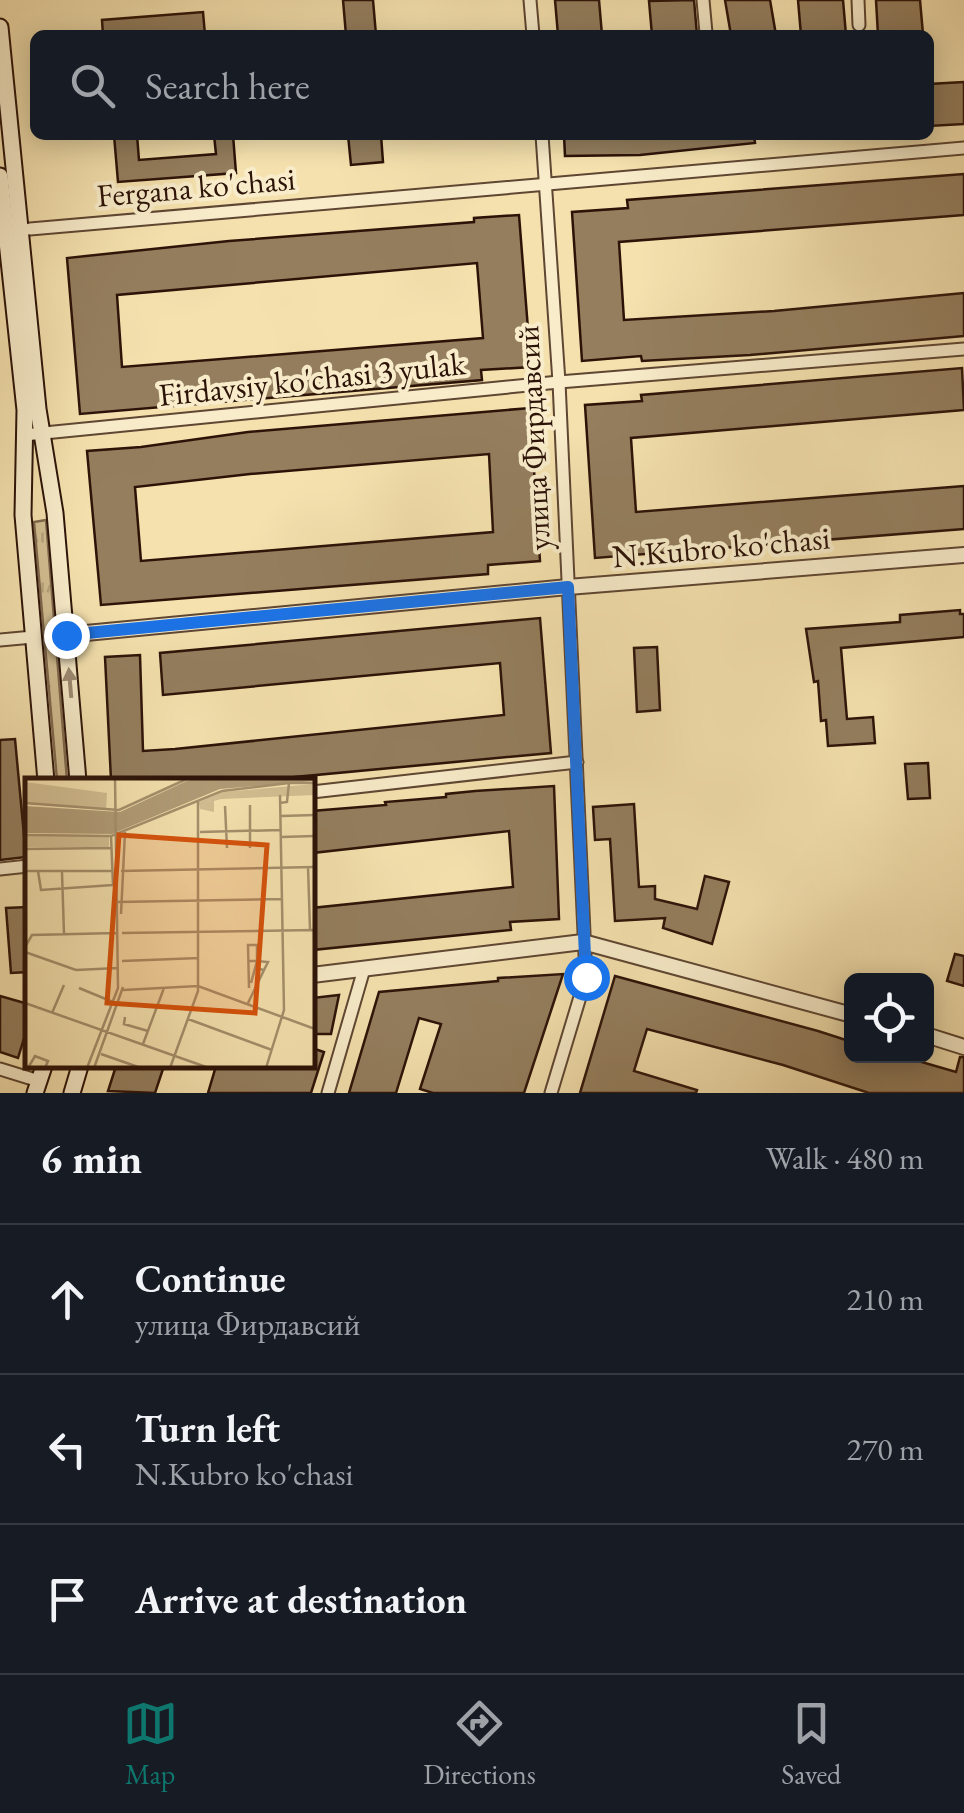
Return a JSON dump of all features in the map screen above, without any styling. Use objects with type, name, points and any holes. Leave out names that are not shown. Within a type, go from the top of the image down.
[{"type":"main road","points":[[0,27],[42,434],[55,512],[78,778]]},
{"type":"main road","points":[[0,176],[25,410],[23,515],[46,778]]},
{"type":"main road","points":[[72,1093],[79,1068]]},
{"type":"street","points":[[530,0],[533,30]]},
{"type":"street","points":[[703,0],[706,30]]},
{"type":"street","points":[[858,0],[859,24]]},
{"type":"street","name":"улица Фирдавсий","points":[[542,140],[559,382],[586,977],[551,1093]]},
{"type":"street","name":"Fergana ko'chasi","points":[[30,229],[964,148]]},
{"type":"street","name":"Firdavsiy ko'chasi 3 yulak","points":[[24,435],[559,382],[964,349]]},
{"type":"street","name":"N.Kubro ko'chasi","points":[[66,635],[964,554]]},
{"type":"street","points":[[0,640],[34,637]]},
{"type":"street","points":[[315,792],[577,762]]},
{"type":"street","points":[[0,868],[25,866]]},
{"type":"street","points":[[315,975],[583,942],[844,1013]]},
{"type":"street","points":[[328,1093],[364,969]]},
{"type":"street","points":[[934,1038],[964,1047]]},
{"type":"street","points":[[0,1068],[39,1080]]},
{"type":"green space","points":[[46,520],[67,778],[57,778],[34,522]]},
{"type":"building","points":[[343,0],[373,0],[376,30],[346,30]]},
{"type":"building","points":[[555,0],[599,0],[602,30],[558,30]]},
{"type":"building","points":[[694,0],[697,30],[652,30],[649,1]]},
{"type":"building","points":[[725,0],[770,0],[775,30],[730,30]]},
{"type":"building","points":[[798,0],[843,0],[846,30],[801,30]]},
{"type":"building","points":[[876,0],[920,0],[923,30],[878,30]]},
{"type":"building","points":[[203,12],[205,30],[103,30],[102,20]]},
{"type":"building","points":[[964,82],[964,124],[934,126],[934,84]]},
{"type":"building","points":[[114,140],[137,140],[139,160],[216,154],[215,140],[233,140],[236,173],[118,182]]},
{"type":"building","points":[[348,140],[381,140],[383,162],[351,165]]},
{"type":"building","points":[[564,140],[755,143],[640,155],[565,156]]},
{"type":"building","points":[[964,174],[964,215],[619,242],[624,320],[964,293],[964,336],[750,355],[582,361],[572,212],[628,208],[627,200]]},
{"type":"building","points":[[519,215],[531,367],[481,370],[482,380],[80,414],[67,258],[474,222],[474,218]],"holes":[[[477,263],[483,338],[122,367],[117,295]]]},
{"type":"building","points":[[962,368],[964,410],[631,438],[636,512],[964,486],[964,529],[595,558],[585,405],[642,401],[641,395]]},
{"type":"building","points":[[530,408],[540,561],[488,565],[488,574],[101,605],[87,451],[248,432]],"holes":[[[489,454],[493,532],[141,561],[135,487]]]},
{"type":"building","points":[[960,610],[964,614],[964,637],[841,648],[847,719],[873,717],[875,743],[828,746],[806,629],[900,622],[900,615]]},
{"type":"building","points":[[540,618],[551,753],[295,778],[111,778],[105,657],[140,655],[143,751],[504,715],[500,663],[163,695],[160,653]]},
{"type":"building","points":[[657,647],[660,710],[637,712],[634,648]]},
{"type":"building","points":[[15,739],[25,857],[0,860],[0,740]]},
{"type":"building","points":[[928,763],[930,798],[908,799],[905,764]]},
{"type":"building","points":[[554,786],[559,919],[510,922],[511,930],[315,950],[315,908],[513,887],[509,831],[315,853],[315,811],[475,791]]},
{"type":"building","points":[[634,804],[639,887],[655,886],[655,899],[697,909],[705,876],[729,882],[712,944],[663,928],[665,918],[615,921],[610,839],[595,840],[593,807]]},
{"type":"building","points":[[25,907],[25,972],[11,973],[6,908]]},
{"type":"building","points":[[955,954],[964,956],[964,986],[947,981]]},
{"type":"building","points":[[563,974],[524,1093],[433,1093],[420,1089],[441,1024],[419,1018],[396,1093],[349,1093],[379,992]]},
{"type":"building","points":[[615,976],[844,1039],[844,1063],[925,1063],[956,1072],[960,1057],[964,1057],[964,1093],[869,1093],[783,1065],[647,1029],[634,1071],[697,1090],[696,1093],[580,1093]]},
{"type":"building","points":[[339,995],[331,1034],[315,1034],[315,998]]},
{"type":"building","points":[[0,996],[25,1003],[25,1035],[18,1058],[0,1052]]},
{"type":"building","points":[[315,1049],[324,1052],[311,1093],[208,1093],[215,1068],[315,1068]]},
{"type":"building","points":[[115,1068],[163,1068],[155,1093],[108,1091]]},
{"type":"route","points":[[66,635],[568,587],[586,977]]}]
